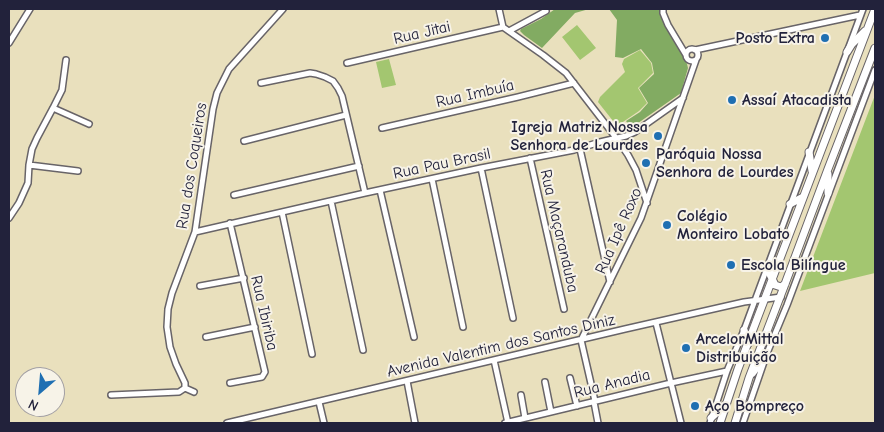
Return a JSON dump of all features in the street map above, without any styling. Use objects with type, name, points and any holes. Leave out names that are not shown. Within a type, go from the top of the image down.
[{"type":"highway","points":[[720,423],[738,369],[874,9]]},
{"type":"highway","points":[[847,52],[867,29]]},
{"type":"highway","points":[[735,423],[749,378],[875,48]]},
{"type":"highway","points":[[809,152],[812,173]]},
{"type":"highway","points":[[828,168],[828,193]]},
{"type":"highway","points":[[790,204],[803,197]]},
{"type":"highway","points":[[767,268],[775,285],[783,286],[786,284]]},
{"type":"highway","points":[[744,330],[748,344]]},
{"type":"highway","points":[[711,421],[727,403]]},
{"type":"street","points":[[9,43],[30,9]]},
{"type":"street","name":"Rua dos Coqueiros","points":[[185,388],[185,383],[170,347],[167,318],[172,293],[195,232],[217,93],[229,69],[283,9]]},
{"type":"street","points":[[499,9],[503,27],[560,67],[617,138],[636,170],[647,203]]},
{"type":"street","points":[[663,9],[665,19],[677,40],[688,55],[696,60]]},
{"type":"street","points":[[711,421],[727,371],[744,330],[862,9]]},
{"type":"street","points":[[509,31],[546,11]]},
{"type":"street","points":[[688,55],[691,49],[697,52],[708,50],[714,46],[860,15]]},
{"type":"street","name":"Rua Jitai","points":[[346,63],[503,27]]},
{"type":"street","name":"Rua Ipê Roxo","points":[[581,340],[610,282],[611,274],[632,238],[647,203],[691,73],[698,58],[697,52]]},
{"type":"street","name":"Rua Ipê Roxo","points":[[688,55],[691,73]]},
{"type":"street","points":[[9,218],[19,203],[28,183],[32,149],[62,90],[66,60]]},
{"type":"street","points":[[743,423],[875,70]]},
{"type":"street","points":[[261,83],[310,73],[333,81],[342,96],[366,193]]},
{"type":"street","name":"Rua Imbuía","points":[[382,128],[574,83]]},
{"type":"street","name":"Rua Pau Brasil","points":[[195,232],[366,193],[580,148],[626,136],[635,132],[683,98]]},
{"type":"street","points":[[53,108],[89,124]]},
{"type":"street","points":[[244,141],[346,115]]},
{"type":"street","points":[[580,148],[611,274]]},
{"type":"street","name":"Rua Maçaranduba","points":[[530,158],[564,309]]},
{"type":"street","points":[[29,165],[78,171]]},
{"type":"street","points":[[234,195],[359,166]]},
{"type":"street","points":[[481,168],[513,318]]},
{"type":"street","points":[[432,179],[463,327]]},
{"type":"street","points":[[380,190],[414,338]]},
{"type":"street","points":[[331,201],[363,350]]},
{"type":"street","points":[[282,212],[312,354]]},
{"type":"street","name":"Rua Ibiriba","points":[[230,223],[265,372],[262,377],[230,383]]},
{"type":"street","points":[[200,286],[244,278]]},
{"type":"street","name":"Avenida Valentim dos Santos Diniz","points":[[230,423],[755,300],[781,297]]},
{"type":"street","points":[[656,323],[681,423]]},
{"type":"street","points":[[206,338],[255,327]]},
{"type":"street","points":[[581,340],[598,423]]},
{"type":"street","points":[[749,378],[766,358]]},
{"type":"street","points":[[494,360],[506,423]]},
{"type":"street","name":"Rua Anadia","points":[[506,423],[671,382],[727,371]]},
{"type":"street","points":[[570,378],[577,406]]},
{"type":"street","points":[[406,381],[415,423]]},
{"type":"street","points":[[545,382],[551,412]]},
{"type":"street","points":[[111,395],[180,392],[185,388],[194,392]]},
{"type":"street","points":[[521,395],[525,418]]},
{"type":"street","points":[[319,402],[324,423]]},
{"type":"street","points":[[537,415],[538,423]]},
{"type":"green space","points":[[555,9],[589,9],[575,13],[542,48],[520,31],[521,29],[541,19]]},
{"type":"green space","points":[[609,9],[661,9],[660,15],[686,60],[688,68],[681,93],[631,128],[626,121],[640,112],[648,103],[639,88],[654,74],[652,63],[641,49],[623,58],[615,57],[617,20]]},
{"type":"green space","points":[[577,25],[596,48],[580,60],[562,37]]},
{"type":"green space","points":[[640,50],[651,63],[653,73],[638,88],[647,103],[617,126],[598,102],[600,97],[625,72],[622,64],[624,59]]},
{"type":"green space","points":[[389,59],[396,85],[382,88],[376,62]]},
{"type":"green space","points":[[875,95],[875,273],[800,291]]},
{"type":"place","name":"Posto Extra","points":[[825,38]]},
{"type":"place","name":"Assaí Atacadista","points":[[732,100]]},
{"type":"place","name":"Igreja Matriz Nossa Senhora de Lourdes","points":[[658,136]]},
{"type":"place","name":"Paróquia Nossa Senhora de Lourdes","points":[[646,163]]},
{"type":"place","name":"Colégio Monteiro Lobato","points":[[667,225]]},
{"type":"place","name":"Escola Bilíngue","points":[[731,265]]},
{"type":"place","name":"ArcelorMittal Distribuição","points":[[686,348]]},
{"type":"place","name":"Aço Bompreço","points":[[695,406]]}]
